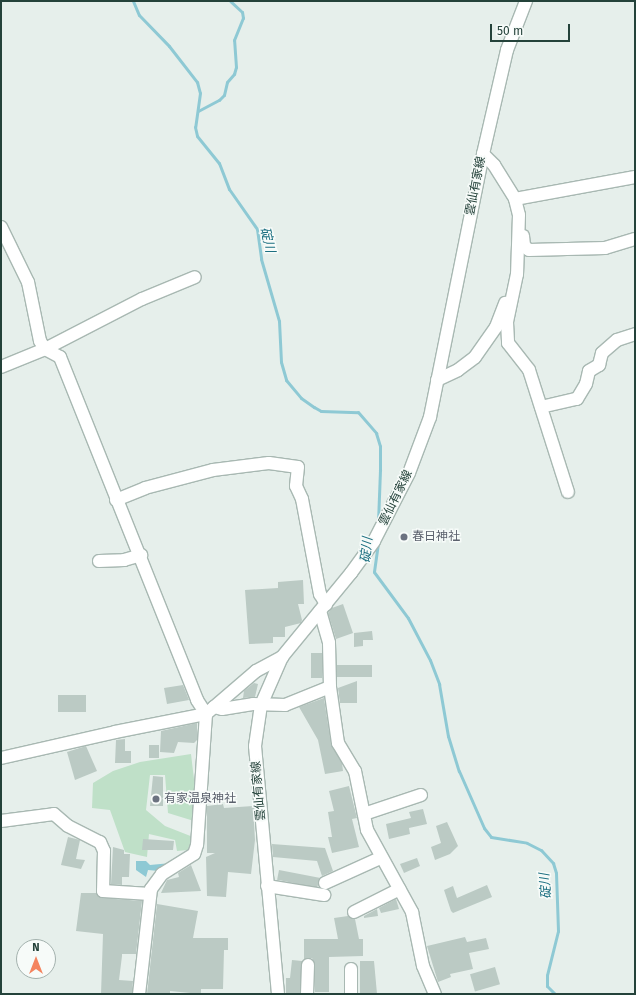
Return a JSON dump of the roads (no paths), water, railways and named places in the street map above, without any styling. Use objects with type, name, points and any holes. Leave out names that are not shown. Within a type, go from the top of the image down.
[{"type":"street","name":"雲仙有家線","points":[[278,994],[255,746],[261,705],[282,657],[323,607],[374,540],[409,473],[430,417],[483,154],[507,50],[526,1]]},
{"type":"street","points":[[483,154],[494,165],[515,199],[519,229],[517,274],[507,322],[508,343],[530,370],[568,492]]},
{"type":"street","points":[[515,199],[635,177]]},
{"type":"street","points":[[1,226],[28,282],[40,341],[46,348],[60,357],[116,500],[141,555],[198,700],[210,710]]},
{"type":"street","points":[[519,229],[522,231],[524,246],[529,250],[605,248],[635,239]]},
{"type":"street","points":[[437,380],[458,370],[486,343],[496,327],[517,274]]},
{"type":"street","points":[[1,367],[46,348],[135,302],[195,277]]},
{"type":"street","points":[[542,407],[577,399],[586,384],[589,371],[600,365],[602,353],[617,340],[635,334]]},
{"type":"street","points":[[116,500],[145,488],[213,470],[268,463],[298,467],[296,486],[302,499],[330,649],[330,687],[338,743],[355,771],[367,830],[380,858],[400,889],[412,912],[423,966],[435,994]]},
{"type":"street","points":[[99,561],[124,560],[141,555]]},
{"type":"street","points":[[139,994],[151,889],[162,874],[194,854],[198,845],[210,710],[256,670],[282,657]]},
{"type":"street","points":[[1,758],[210,710],[261,705],[285,705],[330,687]]},
{"type":"street","points":[[364,814],[421,795]]},
{"type":"street","points":[[1,820],[54,814],[68,826],[100,842],[104,851],[103,891],[150,894]]},
{"type":"street","points":[[268,886],[325,889],[380,858]]},
{"type":"street","points":[[354,912],[400,889]]},
{"type":"street","points":[[308,965],[308,994]]},
{"type":"street","points":[[351,969],[351,994]]},
{"type":"water","points":[[136,861],[146,861],[150,865],[171,863],[159,871],[148,870],[146,877],[136,870]]},
{"type":"waterway","name":"碇川","points":[[133,1],[139,15],[169,46],[197,82],[200,93],[195,127],[197,136],[219,163],[229,189],[257,229],[261,259],[279,321],[281,362],[286,380],[301,398],[314,407],[321,411],[358,412],[376,433],[380,446],[378,523]]},
{"type":"waterway","points":[[198,111],[219,100],[224,95],[227,82],[234,74],[236,67],[234,40],[243,18],[242,12],[230,1]]},
{"type":"waterway","name":"碇川","points":[[378,543],[374,572],[408,618],[430,660],[439,684],[448,736],[459,771],[484,828],[491,837],[527,843],[541,850],[553,863],[556,873],[558,931],[547,975],[547,986],[555,994]]},
{"type":"place","name":"春日神社","points":[[404,537]]},
{"type":"place","name":"有家温泉神社","points":[[156,799]]}]
